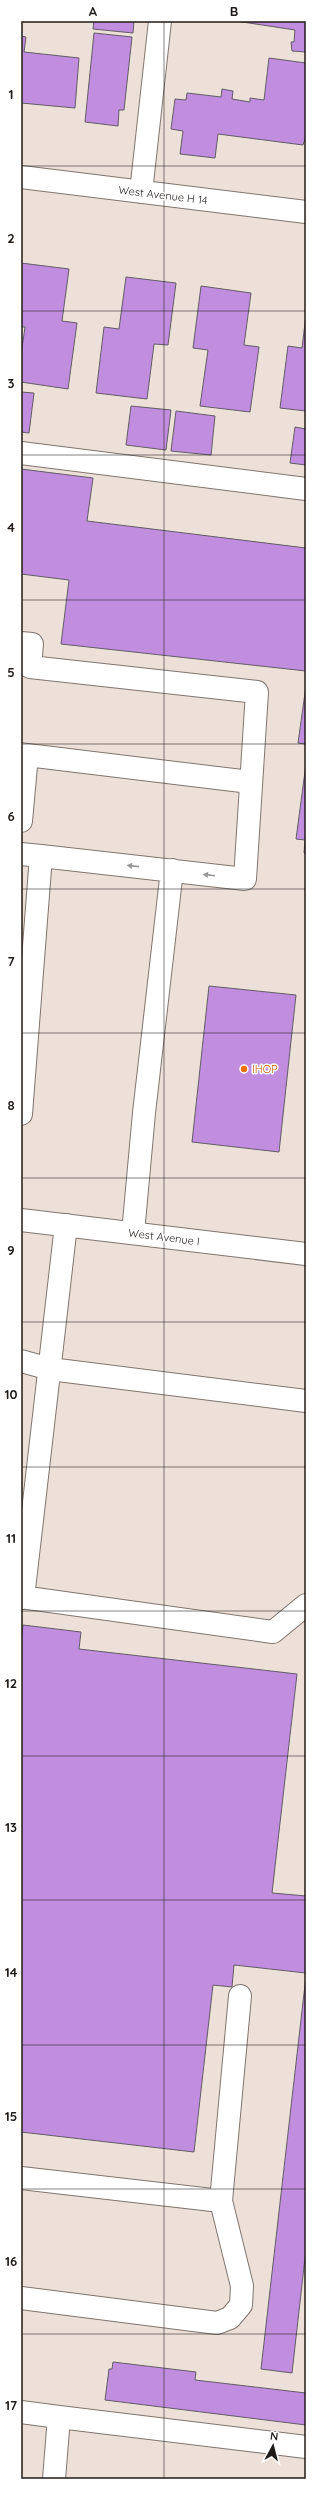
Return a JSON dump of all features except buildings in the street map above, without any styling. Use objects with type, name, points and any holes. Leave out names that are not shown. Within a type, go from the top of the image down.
[{"type":"main road","points":[[141,192],[160,21]]},
{"type":"main road","name":"West Avenue H 14","points":[[21,177],[306,212]]},
{"type":"main road","points":[[21,453],[306,489]]},
{"type":"main road","points":[[21,643],[32,644],[30,667],[257,692],[250,782],[245,879],[31,855],[21,1114]]},
{"type":"main road","points":[[21,821],[24,755],[250,782]]},
{"type":"main road","points":[[133,1233],[144,1113],[172,870]]},
{"type":"main road","name":"West Avenue I","points":[[21,1220],[306,1254]]},
{"type":"main road","points":[[66,1225],[22,1597],[273,1632],[306,1605]]},
{"type":"main road","points":[[21,1361],[50,1369],[306,1401]]},
{"type":"main road","points":[[21,2298],[217,2323],[230,2318],[241,2305],[242,2286],[221,2201],[240,1996]]},
{"type":"main road","points":[[21,2178],[221,2201]]},
{"type":"main road","points":[[21,2412],[306,2447]]},
{"type":"main road","points":[[54,2479],[59,2417]]},
{"type":"place","name":"IHOP","points":[[244,1069]]}]
